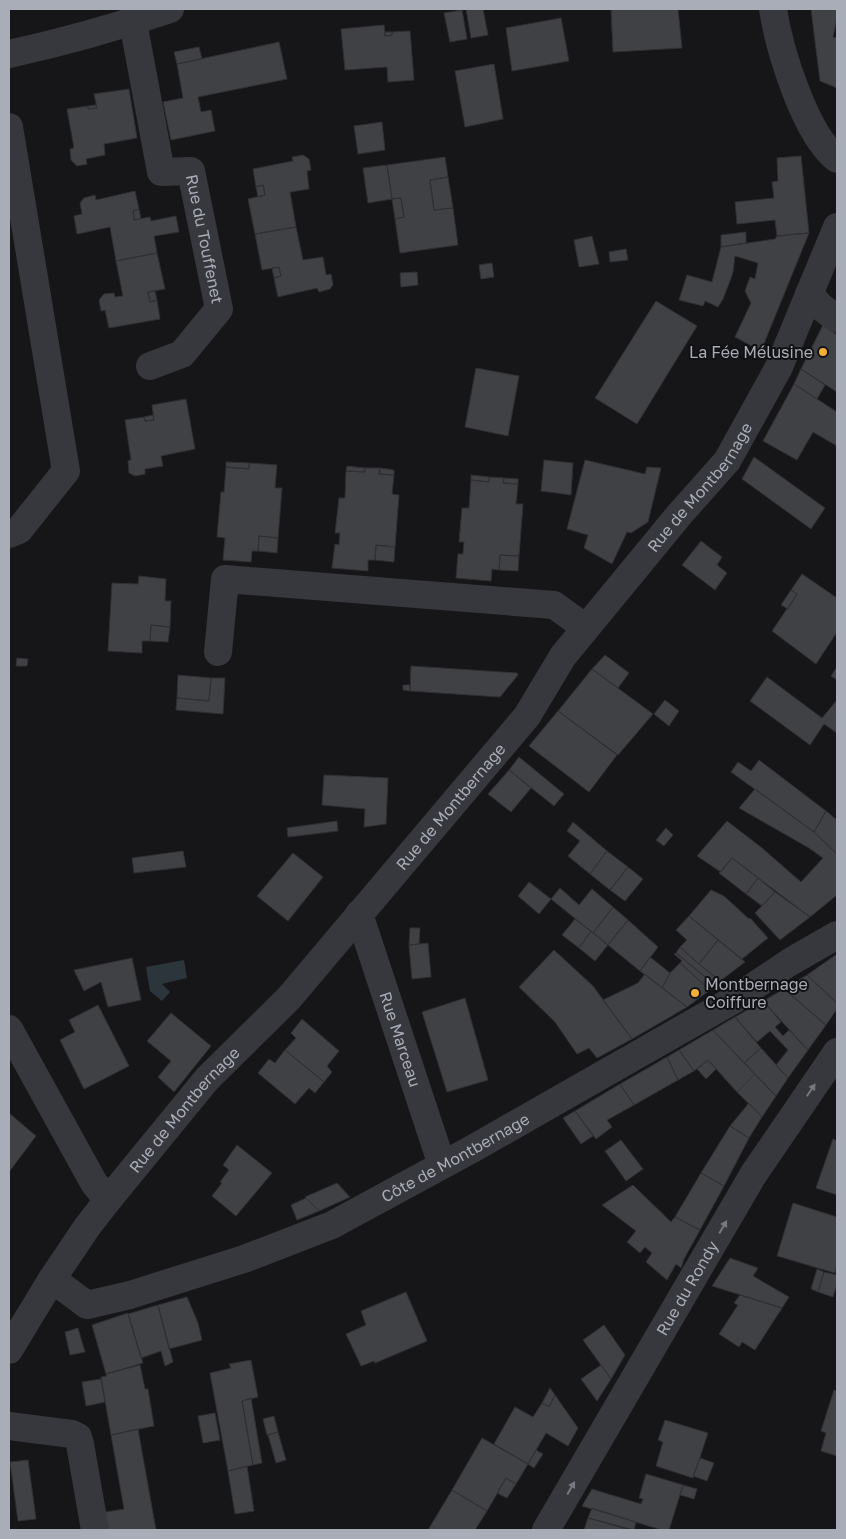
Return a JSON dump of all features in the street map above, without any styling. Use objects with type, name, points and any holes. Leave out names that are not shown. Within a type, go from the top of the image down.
[{"type":"street","points":[[9,54],[62,43],[170,9]]},
{"type":"street","points":[[773,9],[782,52],[811,124],[824,146],[837,159]]},
{"type":"street","name":"Rue du Touffenet","points":[[133,22],[161,172],[191,171],[219,309],[182,354],[150,366]]},
{"type":"street","points":[[9,126],[66,471],[18,530],[9,534]]},
{"type":"street","name":"Rue de Montbernage","points":[[9,1350],[52,1280],[87,1227],[108,1200],[207,1079],[289,998],[527,716],[563,656],[678,515],[728,461],[778,367],[837,227]]},
{"type":"street","points":[[809,294],[837,319]]},
{"type":"street","points":[[218,652],[225,579],[554,604],[586,628]]},
{"type":"street","name":"Rue Marceau","points":[[359,914],[442,1165]]},
{"type":"street","name":"Côte de Montbernage","points":[[52,1280],[87,1304],[130,1296],[244,1260],[332,1225],[735,999],[790,962],[837,935]]},
{"type":"street","points":[[9,1029],[94,1183],[108,1200]]},
{"type":"street","name":"Rue du Rondy","points":[[546,1530],[753,1175],[837,1052]]},
{"type":"street","points":[[9,1426],[72,1434],[78,1437],[95,1530]]},
{"type":"shaded area","points":[[184,960],[187,978],[162,984],[170,992],[162,1001],[150,991],[146,967]]},
{"type":"building","points":[[466,9],[483,9],[488,35],[471,38]]},
{"type":"building","points":[[611,9],[678,9],[682,48],[613,52]]},
{"type":"building","points":[[811,9],[837,9],[833,37],[837,38],[837,88],[820,81]]},
{"type":"building","points":[[462,10],[467,39],[450,42],[444,13]]},
{"type":"building","points":[[561,18],[569,61],[512,71],[506,28]]},
{"type":"building","points":[[384,25],[385,36],[392,35],[392,32],[410,31],[414,80],[388,82],[387,67],[345,70],[341,29]]},
{"type":"building","points":[[385,32],[392,32],[392,35],[385,36]]},
{"type":"building","points":[[279,42],[287,79],[198,97],[201,112],[211,110],[215,131],[171,140],[163,102],[183,98],[177,64]]},
{"type":"building","points":[[199,47],[202,59],[177,64],[174,52]]},
{"type":"building","points":[[494,64],[503,119],[465,127],[455,71]]},
{"type":"building","points":[[129,89],[137,138],[104,144],[105,155],[86,159],[87,164],[77,166],[71,160],[70,149],[74,148],[67,109],[88,106],[88,109],[97,108],[94,94]]},
{"type":"building","points":[[96,105],[97,108],[88,109],[88,106]]},
{"type":"building","points":[[382,122],[385,150],[358,154],[354,126]]},
{"type":"building","points":[[303,155],[309,159],[311,170],[307,171],[309,189],[290,192],[296,227],[255,234],[248,199],[265,195],[263,185],[256,187],[253,169],[293,161],[292,157]]},
{"type":"building","points":[[801,156],[809,233],[777,236],[775,220],[737,224],[735,202],[774,198],[772,182],[778,181],[777,158]]},
{"type":"building","points":[[445,157],[448,177],[430,180],[434,210],[453,208],[458,245],[400,253],[395,219],[404,217],[401,198],[392,199],[387,165]]},
{"type":"building","points":[[387,165],[392,199],[368,203],[363,168]]},
{"type":"building","points":[[448,177],[453,208],[434,210],[430,180]]},
{"type":"building","points":[[263,185],[265,195],[258,197],[256,187]]},
{"type":"building","points":[[135,191],[139,209],[133,211],[134,220],[150,217],[151,221],[176,216],[179,232],[154,236],[157,253],[116,261],[110,227],[77,234],[74,216],[82,214],[80,203],[84,198],[95,195],[96,200]]},
{"type":"building","points":[[401,198],[404,217],[395,219],[392,199]]},
{"type":"building","points":[[139,209],[141,219],[134,220],[133,211]]},
{"type":"building","points":[[296,227],[303,260],[323,257],[326,275],[331,274],[333,285],[330,289],[319,292],[317,288],[278,297],[274,278],[281,276],[279,267],[262,270],[255,234]]},
{"type":"building","points":[[746,232],[746,243],[721,247],[721,235]]},
{"type":"building","points":[[809,233],[761,351],[735,337],[751,303],[745,291],[750,277],[755,279],[758,263],[735,256],[730,281],[718,307],[705,301],[703,306],[679,300],[687,275],[712,282],[721,247],[775,239],[777,236]]},
{"type":"building","points":[[592,236],[599,264],[579,267],[574,240]]},
{"type":"building","points":[[626,249],[628,260],[610,262],[609,252]]},
{"type":"building","points":[[157,253],[165,289],[148,292],[150,302],[157,300],[160,319],[109,328],[105,310],[101,311],[99,300],[104,294],[114,293],[115,297],[123,296],[116,261]]},
{"type":"building","points":[[492,263],[494,277],[481,279],[479,265]]},
{"type":"building","points":[[279,267],[281,276],[274,278],[272,268]]},
{"type":"building","points":[[417,272],[418,285],[401,287],[400,273]]},
{"type":"building","points":[[155,291],[157,300],[150,302],[148,292]]},
{"type":"building","points":[[656,301],[697,326],[637,424],[595,398]]},
{"type":"building","name":"La Fée Mélusine","points":[[823,325],[837,335],[837,392],[801,369]]},
{"type":"building","points":[[476,368],[519,376],[508,436],[465,427]]},
{"type":"building","points":[[801,369],[825,385],[817,399],[794,384]]},
{"type":"building","points":[[794,384],[837,412],[837,446],[813,432],[797,460],[763,441]]},
{"type":"building","points":[[186,399],[195,449],[161,456],[163,466],[145,469],[145,474],[135,476],[129,473],[128,461],[131,460],[125,420],[144,417],[145,421],[154,420],[152,405]]},
{"type":"building","points":[[153,415],[154,420],[145,421],[144,417]]},
{"type":"building","points":[[754,457],[825,508],[811,529],[742,479]]},
{"type":"building","points":[[544,460],[573,463],[571,495],[541,491]]},
{"type":"building","points":[[585,460],[645,474],[647,467],[661,468],[648,522],[631,533],[627,532],[612,564],[584,548],[588,535],[567,529]]},
{"type":"building","points":[[226,462],[249,463],[249,469],[226,467]]},
{"type":"building","points":[[249,463],[277,465],[275,488],[282,488],[278,538],[259,536],[258,551],[252,551],[251,562],[223,560],[225,538],[217,537],[221,492],[224,492],[226,467],[249,469]]},
{"type":"building","points":[[347,466],[365,468],[365,472],[346,471]]},
{"type":"building","points":[[365,468],[380,468],[379,474],[394,475],[392,494],[399,495],[395,547],[376,545],[375,560],[368,560],[368,571],[332,568],[335,544],[339,545],[340,533],[335,533],[339,498],[345,498],[346,471],[365,472]]},
{"type":"building","points":[[380,468],[394,470],[394,475],[379,474]]},
{"type":"building","points":[[471,475],[489,477],[489,482],[471,480]]},
{"type":"building","points":[[489,477],[504,478],[503,483],[518,484],[516,504],[523,504],[519,556],[500,555],[499,570],[492,569],[491,581],[456,578],[458,554],[463,554],[464,542],[459,542],[462,508],[469,508],[471,480],[489,482]]},
{"type":"building","points":[[504,478],[518,479],[518,484],[503,483]]},
{"type":"building","points":[[259,536],[278,538],[277,553],[258,551]]},
{"type":"building","points":[[701,541],[722,557],[717,565],[727,573],[715,590],[682,565]]},
{"type":"building","points":[[376,545],[395,547],[394,562],[375,560]]},
{"type":"building","points":[[500,555],[519,556],[518,571],[499,570]]},
{"type":"building","points":[[802,574],[837,598],[837,632],[816,664],[772,631],[797,594],[791,590]]},
{"type":"building","points":[[139,576],[166,579],[165,601],[171,601],[170,627],[151,625],[150,641],[142,641],[142,653],[108,651],[112,583],[138,584]]},
{"type":"building","points":[[791,590],[797,594],[788,609],[781,605]]},
{"type":"building","points":[[151,625],[170,627],[168,642],[150,641]]},
{"type":"building","points":[[605,655],[629,673],[618,688],[592,669]]},
{"type":"building","points":[[17,658],[28,659],[27,666],[16,666]]},
{"type":"building","points":[[411,666],[517,673],[518,675],[500,697],[410,691]]},
{"type":"building","points":[[837,667],[837,680],[831,676]]},
{"type":"building","points":[[592,669],[653,714],[618,755],[558,711]]},
{"type":"building","points":[[178,675],[211,678],[209,701],[177,698]]},
{"type":"building","points":[[767,677],[822,718],[837,700],[837,733],[824,724],[810,745],[750,701]]},
{"type":"building","points":[[211,678],[225,678],[223,714],[176,710],[177,698],[209,701]]},
{"type":"building","points":[[403,685],[410,685],[410,691],[403,690]]},
{"type":"building","points":[[665,700],[679,711],[669,726],[654,714]]},
{"type":"building","points":[[558,711],[617,755],[589,792],[529,746]]},
{"type":"building","points":[[519,757],[564,794],[554,806],[509,770]]},
{"type":"building","points":[[759,760],[826,811],[814,832],[731,772],[738,762],[751,771]]},
{"type":"building","points":[[509,770],[531,788],[511,812],[488,794]]},
{"type":"building","points":[[324,775],[388,778],[386,824],[364,827],[365,809],[322,805]]},
{"type":"building","points":[[755,789],[814,832],[837,854],[837,895],[810,917],[732,858],[721,872],[697,856],[727,821],[801,882],[823,858],[739,808]]},
{"type":"building","points":[[826,811],[837,820],[837,854],[814,832]]},
{"type":"building","points":[[337,821],[338,831],[288,837],[287,828]]},
{"type":"building","points":[[573,822],[607,851],[590,874],[568,856],[580,841],[567,831]]},
{"type":"building","points":[[666,828],[673,835],[664,846],[656,840]]},
{"type":"building","points":[[183,851],[186,867],[134,873],[132,858]]},
{"type":"building","points":[[607,851],[628,867],[610,890],[590,874]]},
{"type":"building","points":[[293,853],[323,877],[288,921],[257,896]]},
{"type":"building","points":[[732,858],[758,878],[746,894],[719,873]]},
{"type":"building","points":[[628,867],[643,879],[625,901],[610,890]]},
{"type":"building","points":[[758,878],[775,892],[762,906],[746,894]]},
{"type":"building","points":[[529,882],[551,899],[539,914],[518,896]]},
{"type":"building","points":[[560,888],[579,905],[592,889],[613,907],[593,933],[551,899]]},
{"type":"building","points":[[711,890],[724,896],[750,918],[768,938],[742,959],[689,916]]},
{"type":"building","points":[[775,892],[810,917],[780,940],[755,913]]},
{"type":"building","points":[[613,907],[628,920],[608,945],[593,933]]},
{"type":"building","points":[[689,916],[718,940],[699,964],[680,947],[687,940],[676,930]]},
{"type":"building","points":[[575,919],[591,931],[579,948],[562,935]]},
{"type":"building","points":[[628,920],[658,947],[640,971],[608,945]]},
{"type":"building","points":[[410,928],[420,928],[419,944],[409,945]]},
{"type":"building","points":[[591,931],[608,945],[595,961],[579,948]]},
{"type":"building","points":[[718,940],[745,962],[720,981],[699,964]]},
{"type":"building","points":[[428,943],[431,977],[412,979],[409,945]]},
{"type":"building","points":[[680,947],[720,981],[715,985],[676,953]]},
{"type":"building","points":[[554,950],[593,986],[632,1039],[597,1058],[589,1048],[577,1054],[555,1022],[519,987]]},
{"type":"building","points":[[676,953],[715,985],[710,990],[680,963],[682,961],[674,954]]},
{"type":"building","points":[[837,954],[837,1003],[807,975]]},
{"type":"building","points":[[650,957],[670,973],[662,988],[640,971]]},
{"type":"building","points":[[132,958],[141,1000],[108,1007],[101,982],[84,991],[74,970]]},
{"type":"building","points":[[680,963],[710,990],[687,1007],[662,988],[670,973]]},
{"type":"building","points":[[645,974],[687,1007],[632,1039],[603,1000],[638,983]]},
{"type":"building","points":[[807,975],[837,1003],[837,1009],[826,1025],[784,989]]},
{"type":"building","points":[[784,989],[826,1025],[808,1050],[763,1001]]},
{"type":"building","points":[[465,998],[488,1080],[447,1092],[422,1012]]},
{"type":"building","points":[[763,1001],[781,1022],[775,1027],[783,1036],[789,1030],[808,1050],[788,1078],[776,1065],[788,1050],[770,1031],[757,1042],[735,1017]]},
{"type":"building","points":[[98,1005],[129,1066],[84,1089],[60,1040],[75,1032],[69,1020]]},
{"type":"building","points":[[171,1013],[211,1046],[174,1092],[158,1077],[171,1061],[147,1041]]},
{"type":"building","points":[[735,1017],[761,1048],[744,1063],[713,1030]]},
{"type":"building","points":[[302,1019],[339,1051],[327,1066],[332,1072],[324,1082],[285,1050],[296,1038],[291,1033]]},
{"type":"building","points":[[713,1030],[755,1074],[737,1092],[708,1060],[694,1071],[679,1050]]},
{"type":"building","points":[[761,1048],[788,1078],[776,1096],[744,1063]]},
{"type":"building","points":[[285,1050],[324,1082],[315,1093],[309,1088],[295,1104],[258,1073],[269,1059],[275,1063]]},
{"type":"building","points":[[679,1050],[694,1071],[678,1080],[667,1057]]},
{"type":"building","points":[[667,1057],[678,1080],[634,1105],[620,1084]]},
{"type":"building","points":[[708,1060],[716,1069],[706,1079],[697,1069]]},
{"type":"building","points":[[755,1074],[776,1096],[762,1117],[737,1092]]},
{"type":"building","points":[[620,1084],[634,1105],[607,1120],[612,1127],[596,1139],[575,1111]]},
{"type":"building","points":[[749,1103],[762,1117],[749,1138],[730,1126]]},
{"type":"building","points":[[575,1111],[593,1136],[581,1144],[563,1118]]},
{"type":"building","points":[[9,1113],[36,1136],[9,1172]]},
{"type":"building","points":[[730,1126],[749,1138],[724,1186],[701,1173]]},
{"type":"building","points":[[833,1139],[837,1141],[837,1195],[816,1188]]},
{"type":"building","points":[[621,1140],[643,1169],[626,1181],[605,1151]]},
{"type":"building","points":[[237,1145],[272,1173],[236,1216],[212,1196],[229,1170],[223,1165]]},
{"type":"building","points":[[701,1173],[724,1186],[700,1230],[675,1217]]},
{"type":"building","points":[[337,1183],[350,1197],[319,1211],[305,1197]]},
{"type":"building","points":[[633,1185],[671,1222],[675,1217],[700,1230],[681,1268],[676,1264],[667,1280],[646,1262],[652,1253],[645,1247],[640,1253],[627,1242],[636,1231],[602,1205]]},
{"type":"building","points":[[306,1198],[319,1211],[297,1220],[291,1205]]},
{"type":"building","points":[[793,1203],[837,1217],[837,1265],[835,1273],[777,1256]]},
{"type":"building","points":[[730,1258],[758,1268],[753,1276],[789,1297],[782,1308],[712,1286]]},
{"type":"building","points":[[817,1269],[824,1272],[818,1292],[811,1289]]},
{"type":"building","points":[[824,1272],[837,1275],[837,1284],[833,1297],[818,1292]]},
{"type":"building","points":[[406,1292],[427,1341],[375,1363],[374,1361],[361,1366],[346,1334],[366,1325],[361,1311]]},
{"type":"building","points":[[740,1295],[782,1308],[755,1350],[742,1342],[739,1347],[719,1334],[738,1305],[734,1303]]},
{"type":"building","points":[[187,1297],[198,1323],[202,1340],[169,1349],[158,1305]]},
{"type":"building","points":[[158,1305],[173,1362],[165,1366],[161,1351],[141,1358],[128,1314]]},
{"type":"building","points":[[128,1313],[143,1363],[106,1374],[92,1325]]},
{"type":"building","points":[[604,1325],[625,1355],[611,1379],[583,1340]]},
{"type":"building","points":[[78,1328],[85,1352],[70,1355],[65,1332]]},
{"type":"building","points":[[251,1360],[258,1397],[242,1401],[253,1465],[228,1471],[210,1373],[231,1368],[229,1364]]},
{"type":"building","points":[[140,1365],[145,1389],[148,1389],[154,1426],[111,1435],[101,1377]]},
{"type":"building","points":[[601,1365],[611,1379],[597,1401],[581,1379]]},
{"type":"building","points":[[101,1379],[105,1402],[86,1406],[82,1382]]},
{"type":"building","points":[[550,1388],[555,1395],[549,1407],[542,1403]]},
{"type":"building","points":[[834,1390],[837,1391],[837,1456],[821,1451],[826,1433],[821,1431]]},
{"type":"building","points":[[555,1395],[578,1428],[568,1446],[546,1433],[528,1464],[494,1444],[515,1407],[533,1417],[542,1403],[549,1407]]},
{"type":"building","points":[[251,1398],[262,1463],[253,1465],[242,1401]]},
{"type":"building","points":[[215,1413],[220,1440],[203,1443],[198,1416]]},
{"type":"building","points":[[274,1416],[278,1432],[267,1435],[263,1419]]},
{"type":"building","points":[[665,1420],[708,1433],[693,1478],[656,1466],[663,1442],[658,1440]]},
{"type":"building","points":[[138,1429],[156,1530],[103,1530],[100,1513],[124,1509],[111,1435]]},
{"type":"building","points":[[278,1432],[286,1460],[276,1463],[268,1435]]},
{"type":"building","points":[[482,1438],[528,1464],[516,1484],[506,1478],[487,1511],[452,1490]]},
{"type":"building","points":[[536,1450],[543,1454],[534,1468],[528,1464]]},
{"type":"building","points":[[700,1458],[714,1463],[707,1481],[693,1476]]},
{"type":"building","points":[[28,1460],[36,1519],[18,1521],[10,1462]]},
{"type":"building","points":[[247,1466],[254,1511],[235,1514],[228,1471]]},
{"type":"building","points":[[646,1474],[683,1485],[669,1530],[662,1530],[582,1506],[592,1489],[641,1504],[643,1499],[639,1498]]},
{"type":"building","points":[[506,1478],[516,1484],[507,1498],[497,1493]]},
{"type":"building","points":[[683,1485],[697,1489],[694,1499],[680,1495]]},
{"type":"building","points":[[452,1490],[487,1511],[475,1530],[428,1530]]},
{"type":"building","points":[[592,1508],[636,1522],[634,1530],[588,1518]]},
{"type":"building","points":[[588,1518],[630,1530],[584,1530]]},
{"type":"place","name":"La Fée Mélusine","points":[[823,352]]},
{"type":"place","name":"Montbernage Coiffure","points":[[695,993]]}]
